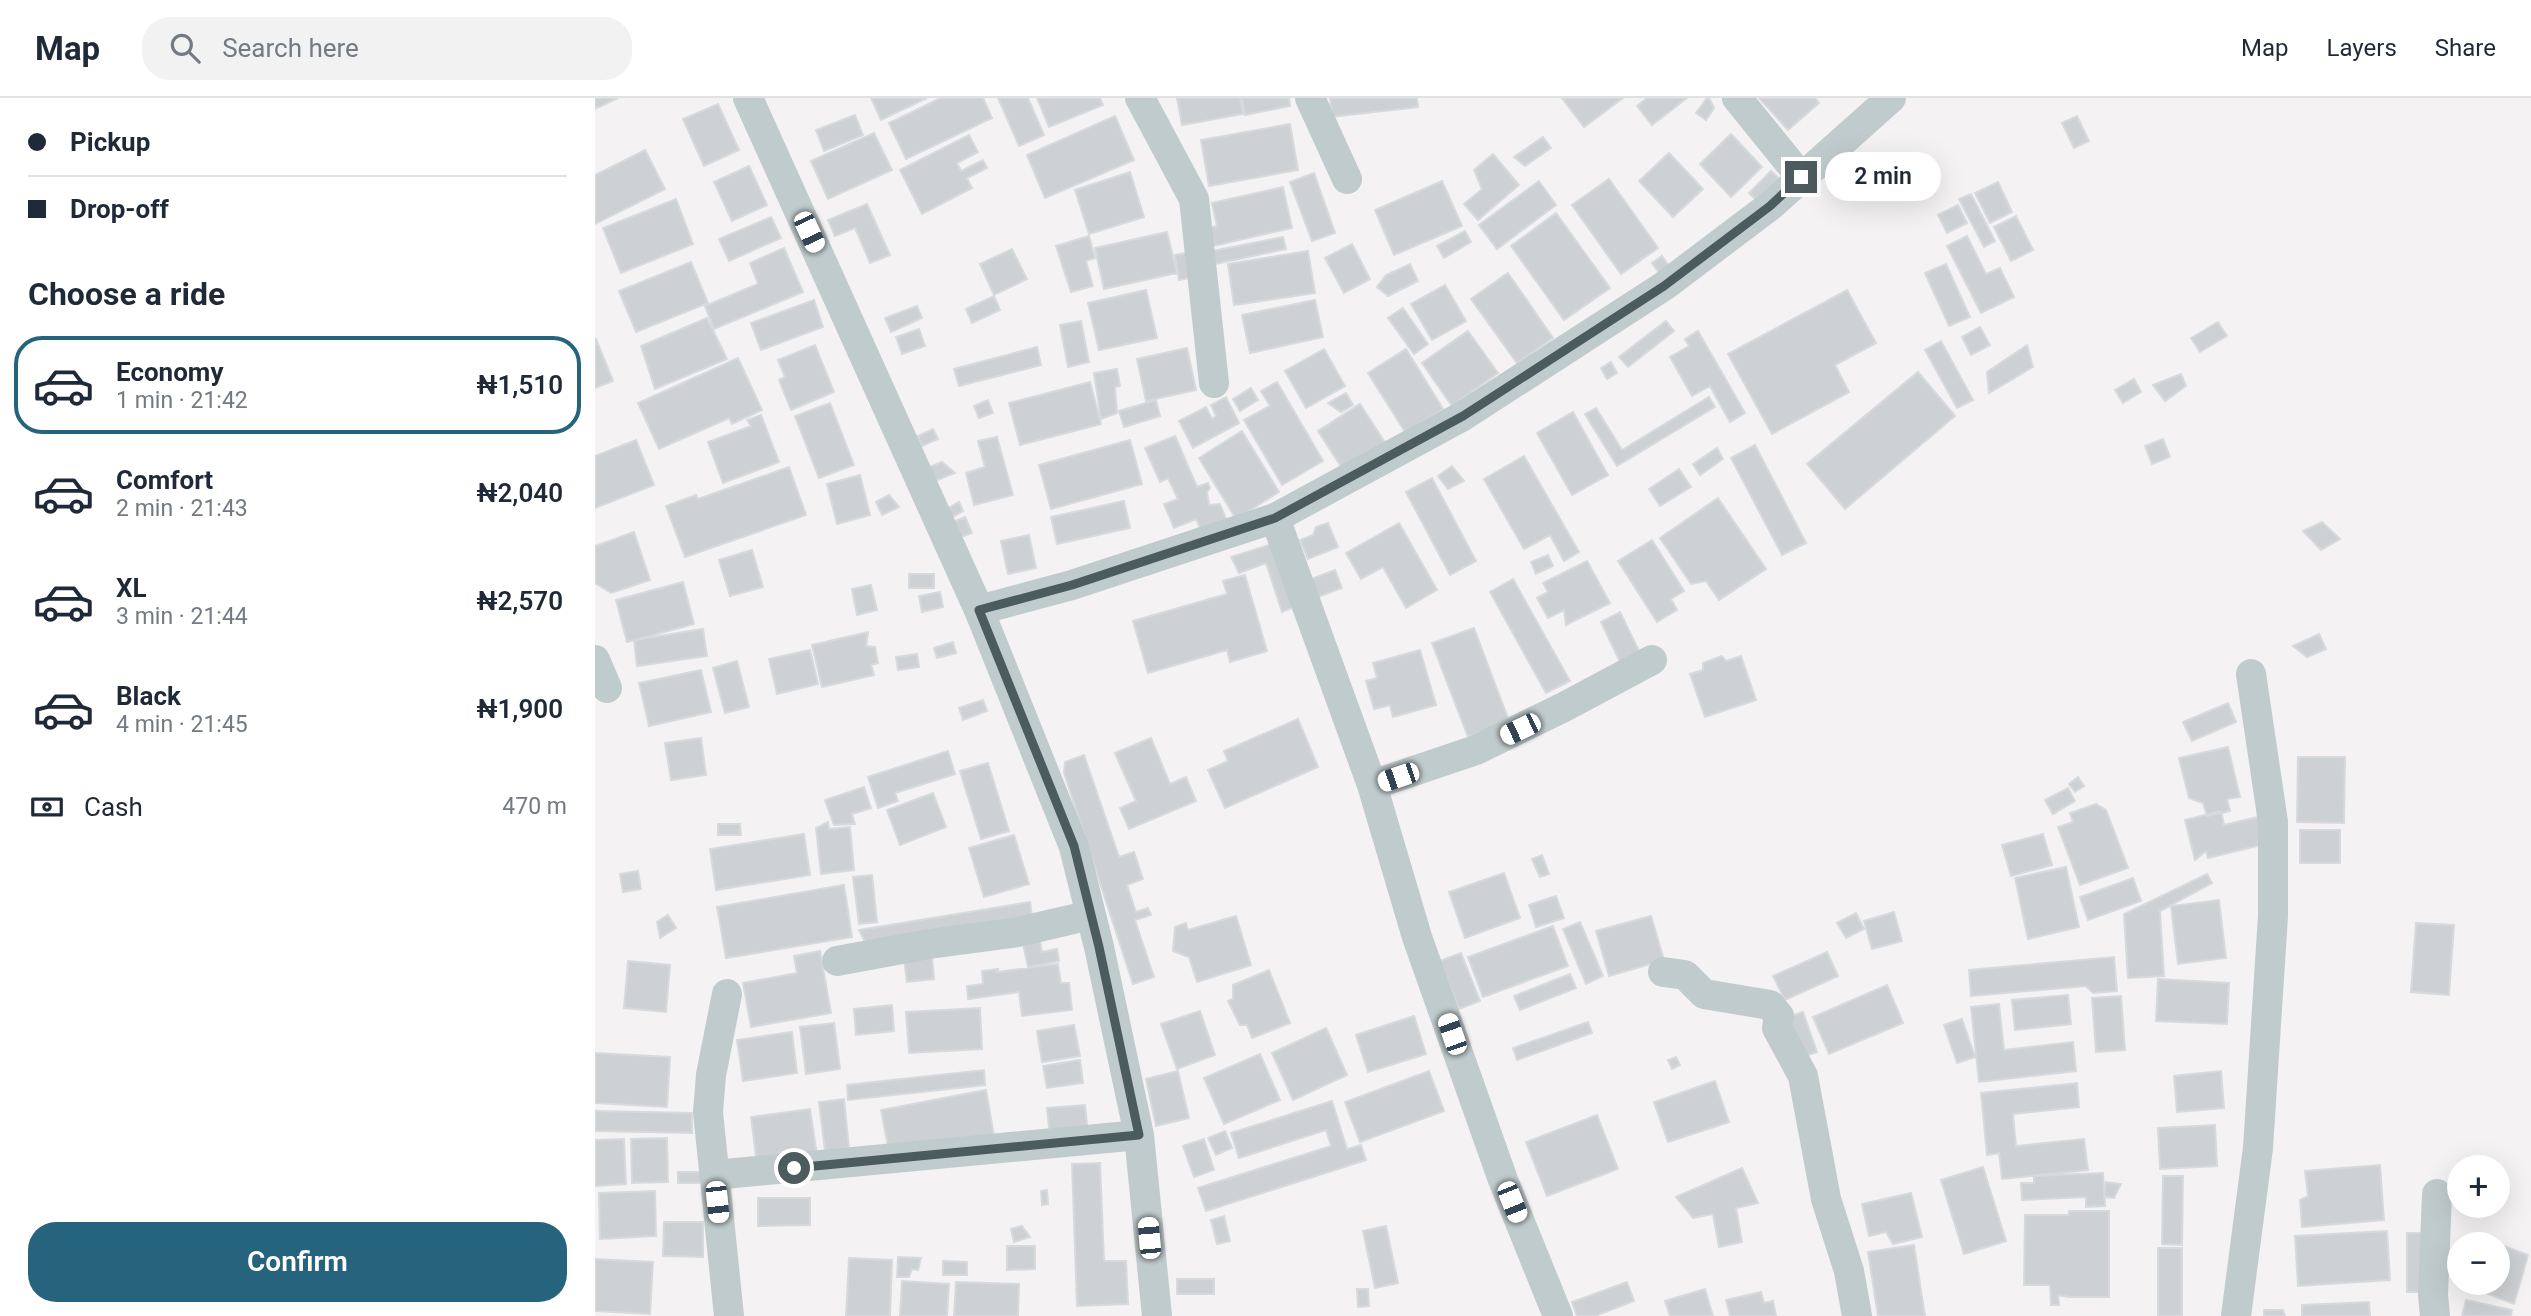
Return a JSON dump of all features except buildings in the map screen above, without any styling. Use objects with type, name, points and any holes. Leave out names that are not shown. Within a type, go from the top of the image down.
[{"type":"street","points":[[748,98],[979,610],[1074,846],[1139,1135],[1157,1316]]},
{"type":"street","points":[[1140,98],[1194,199],[1214,383]]},
{"type":"street","points":[[1310,98],[1347,179]]},
{"type":"street","points":[[1737,98],[1801,177]]},
{"type":"street","points":[[979,610],[1072,585],[1275,518],[1463,416],[1664,286],[1770,206],[1891,98]]},
{"type":"street","points":[[1275,518],[1372,785],[1422,950],[1503,1180],[1558,1316]]},
{"type":"street","points":[[595,660],[607,688]]},
{"type":"street","points":[[1372,785],[1476,750],[1652,660]]},
{"type":"street","points":[[2235,1316],[2258,1148],[2273,916],[2273,822],[2251,674]]},
{"type":"street","points":[[837,961],[929,944],[1018,932],[1091,915]]},
{"type":"street","points":[[1663,972],[1685,975],[1704,994],[1770,1005],[1779,1016],[1777,1028],[1803,1076],[1825,1199],[1849,1271],[1857,1316]]},
{"type":"street","points":[[727,994],[708,1112],[729,1316]]},
{"type":"street","points":[[714,1175],[1139,1135]]},
{"type":"street","points":[[2435,1316],[2433,1295],[2437,1194]]},
{"type":"route","points":[[794,1168],[1139,1135],[1099,947],[1074,846],[979,610],[1072,585],[1275,518],[1463,416],[1664,286],[1770,206],[1801,177]]}]
